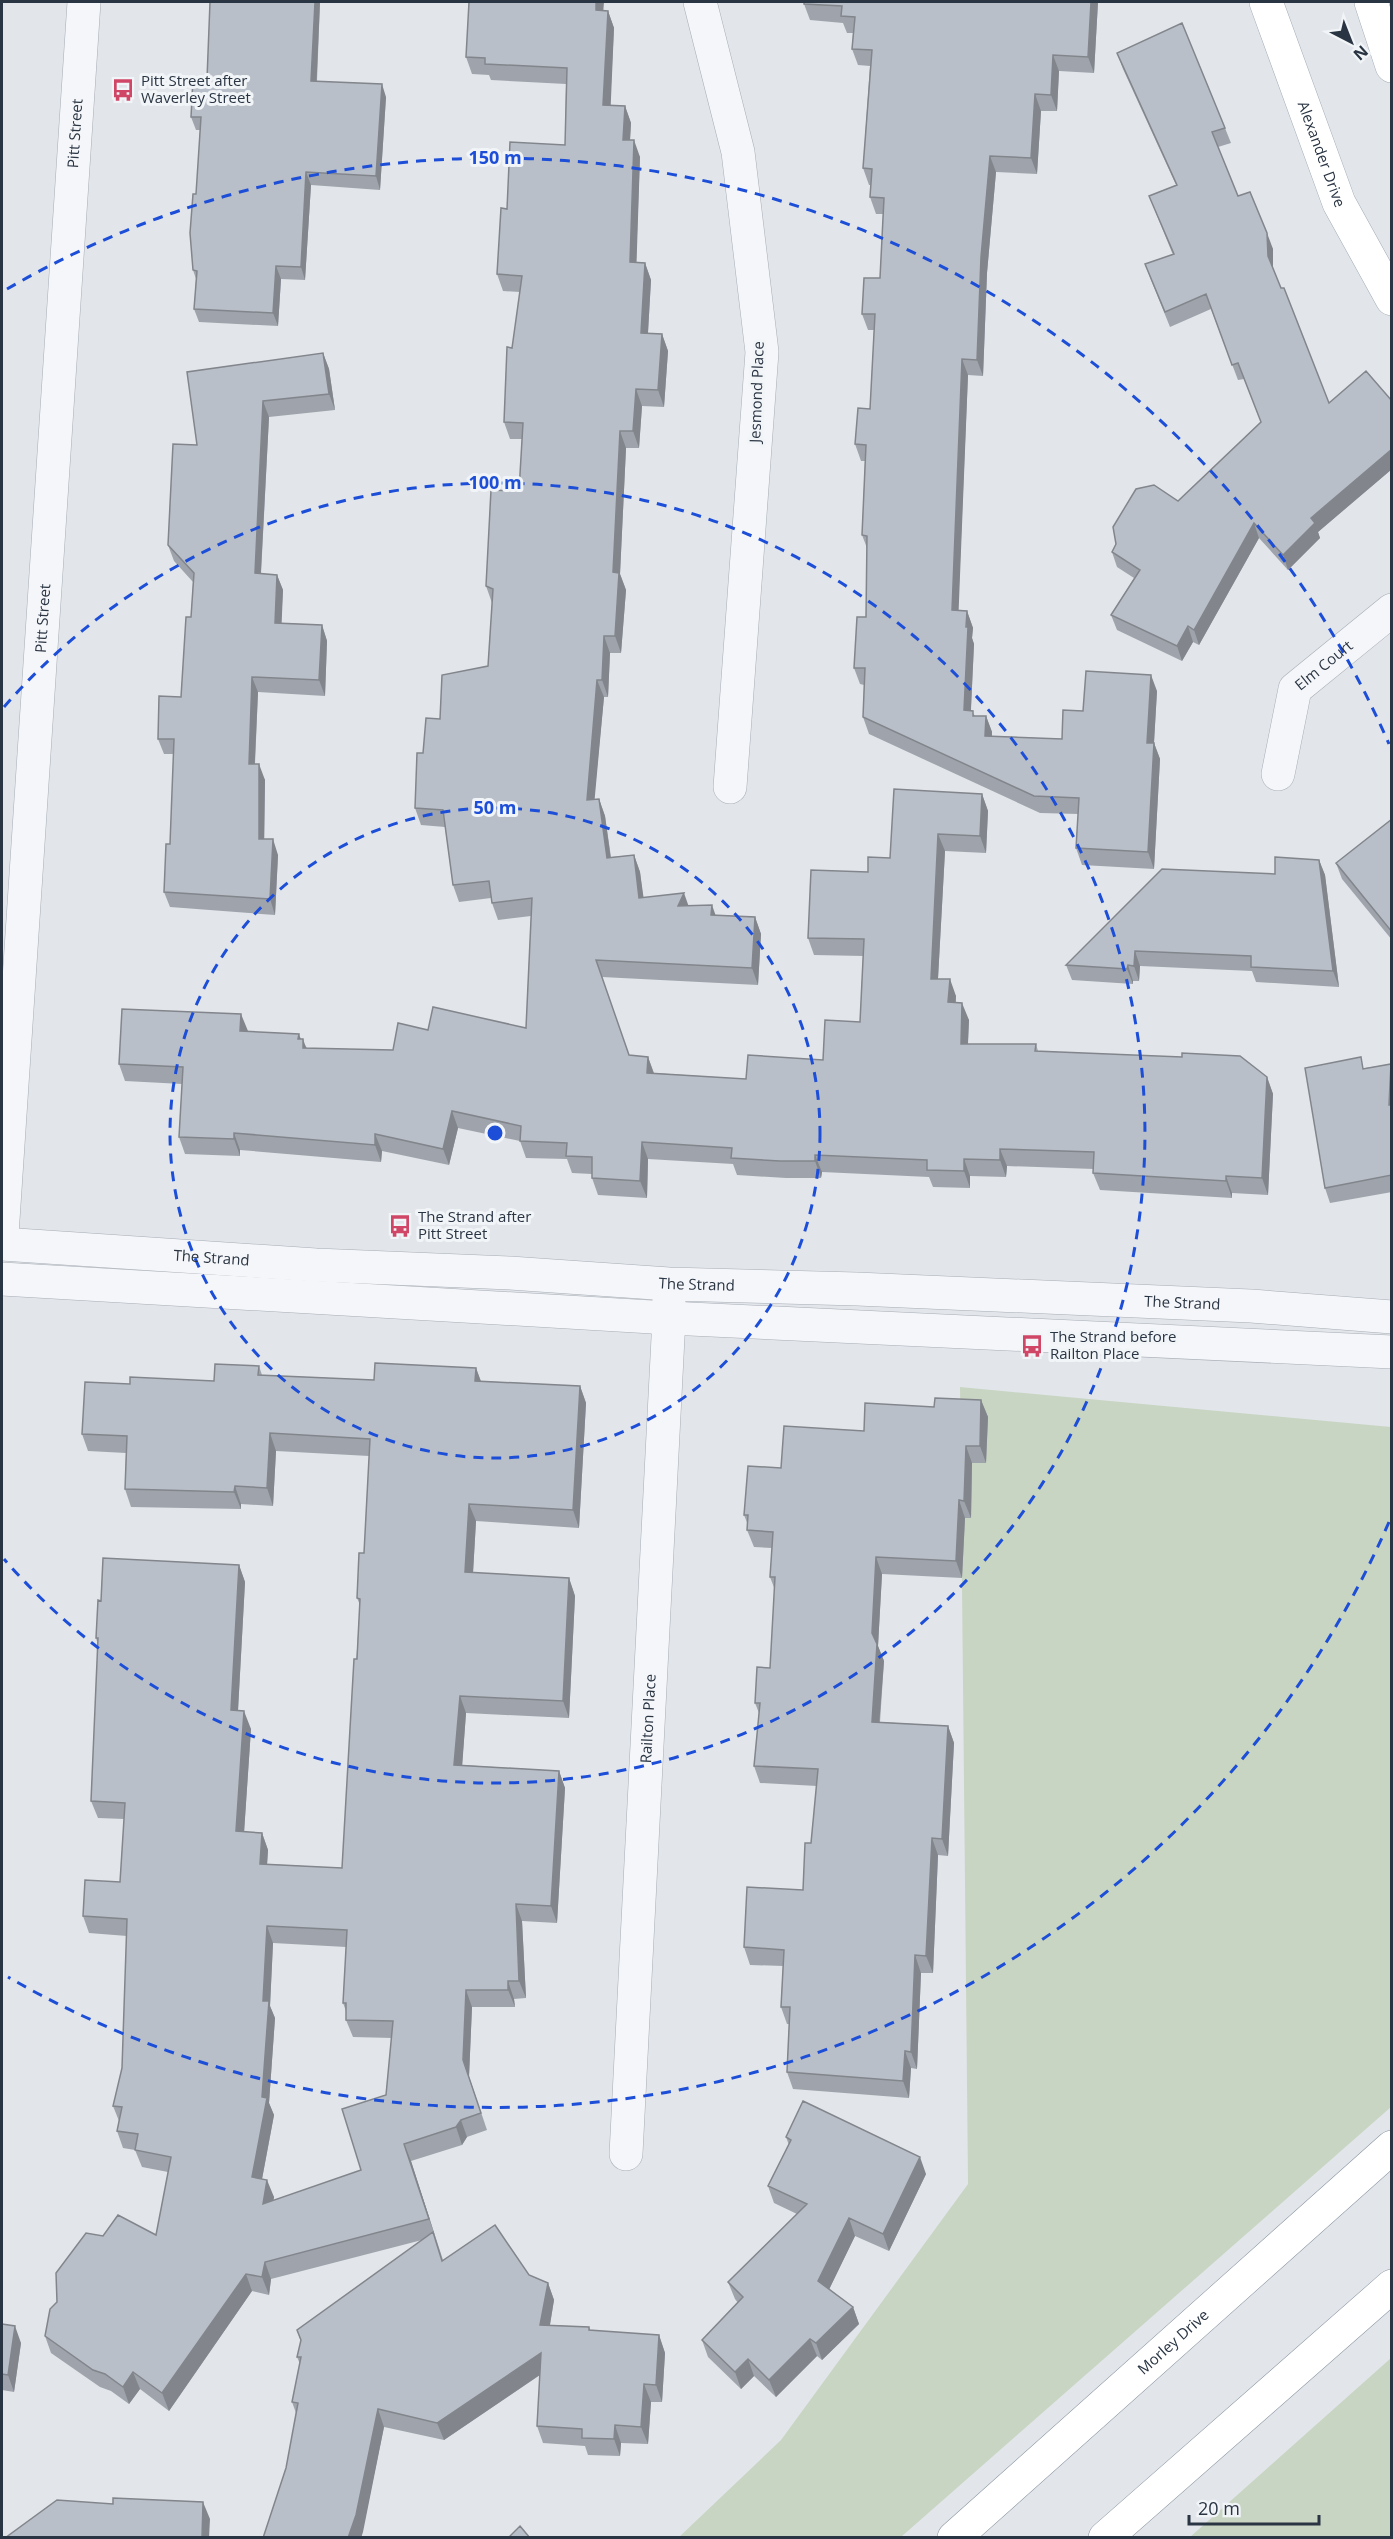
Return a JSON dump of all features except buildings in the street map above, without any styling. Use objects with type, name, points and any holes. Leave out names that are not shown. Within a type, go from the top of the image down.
[{"type":"main road","name":"Alexander Drive","points":[[1266,2],[1340,203],[1392,299]]},
{"type":"main road","points":[[1371,2],[1392,66]]},
{"type":"main road","name":"Morley Drive","points":[[954,2538],[1392,2146]]},
{"type":"main road","points":[[1105,2538],[1392,2286]]},
{"type":"street","name":"Pitt Street","points":[[2,1235],[84,2]]},
{"type":"street","name":"Jesmond Place","points":[[700,2],[738,152],[762,352],[730,787]]},
{"type":"street","name":"Elm Court","points":[[1278,774],[1295,689],[1392,610]]},
{"type":"street","name":"The Strand","points":[[2,1244],[316,1265],[510,1273],[669,1284],[1081,1298],[1251,1306],[1392,1317]]},
{"type":"street","points":[[2,1279],[669,1318],[1392,1352]]},
{"type":"street","name":"Railton Place","points":[[626,2154],[669,1284]]},
{"type":"green space","points":[[960,1387],[1391,1427],[1391,2107],[901,2537],[678,2538],[781,2440],[968,2184]]},
{"type":"green space","points":[[1391,2358],[1391,2537],[1190,2537]]},
{"type":"place","name":"Pitt Street after Waverley Street","points":[[123,90]]},
{"type":"place","name":"The Strand after Pitt Street","points":[[400,1226]]},
{"type":"place","name":"The Strand before Railton Place","points":[[1032,1346]]}]
